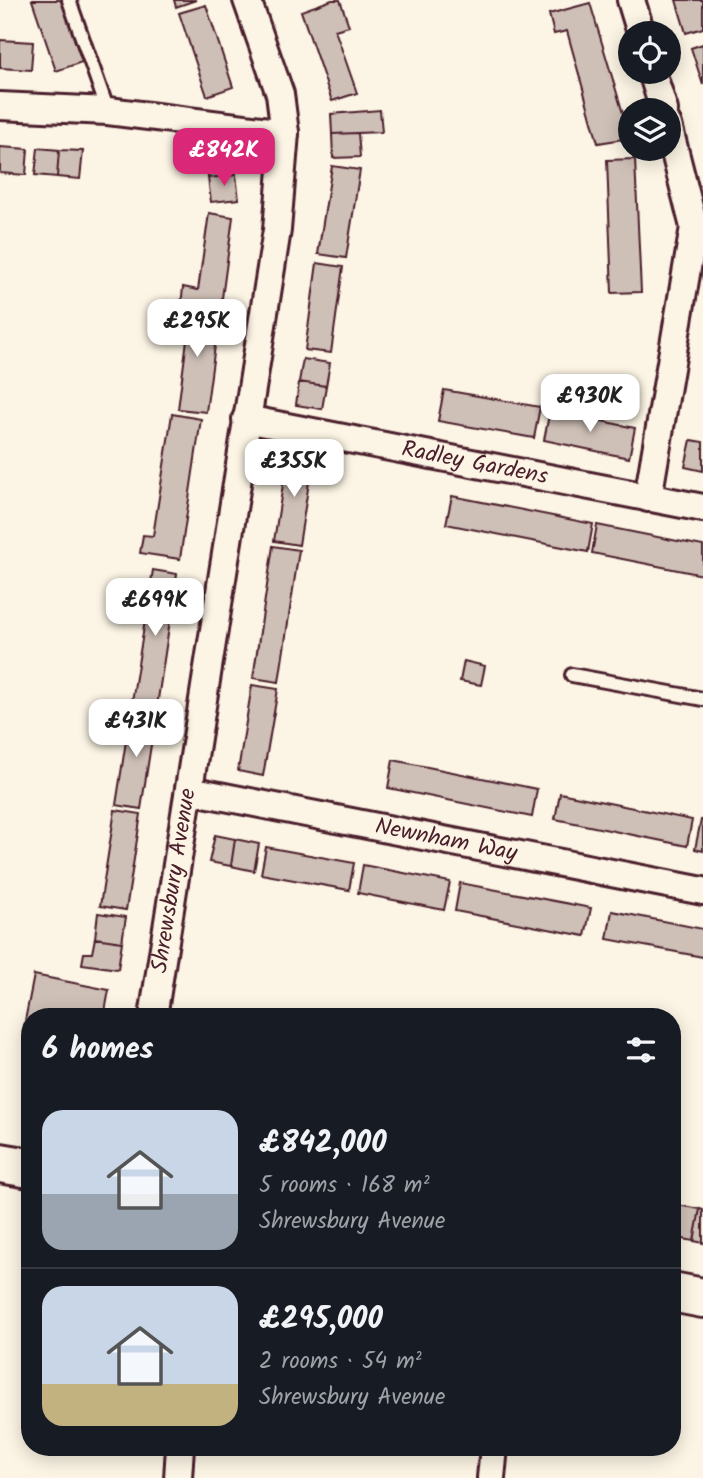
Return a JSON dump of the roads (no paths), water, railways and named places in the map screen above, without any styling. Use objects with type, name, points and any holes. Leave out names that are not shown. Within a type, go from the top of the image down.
[{"type":"main road","points":[[0,1163],[21,1166]]},
{"type":"main road","points":[[681,1294],[703,1298]]},
{"type":"street","name":"Shrewsbury Avenue","points":[[154,1008],[277,230],[285,133],[280,94],[247,0]]},
{"type":"street","points":[[631,0],[637,21]]},
{"type":"street","points":[[0,106],[108,111],[285,133]]},
{"type":"street","points":[[648,498],[694,227],[677,161]]},
{"type":"street","name":"Radley Gardens","points":[[246,419],[703,508]]},
{"type":"street","name":"Newnham Way","points":[[188,790],[703,891]]},
{"type":"street","points":[[178,1478],[179,1456]]},
{"type":"street","points":[[491,1478],[493,1456]]},
{"type":"lane","points":[[69,0],[108,111]]},
{"type":"lane","points":[[572,675],[703,699]]}]
